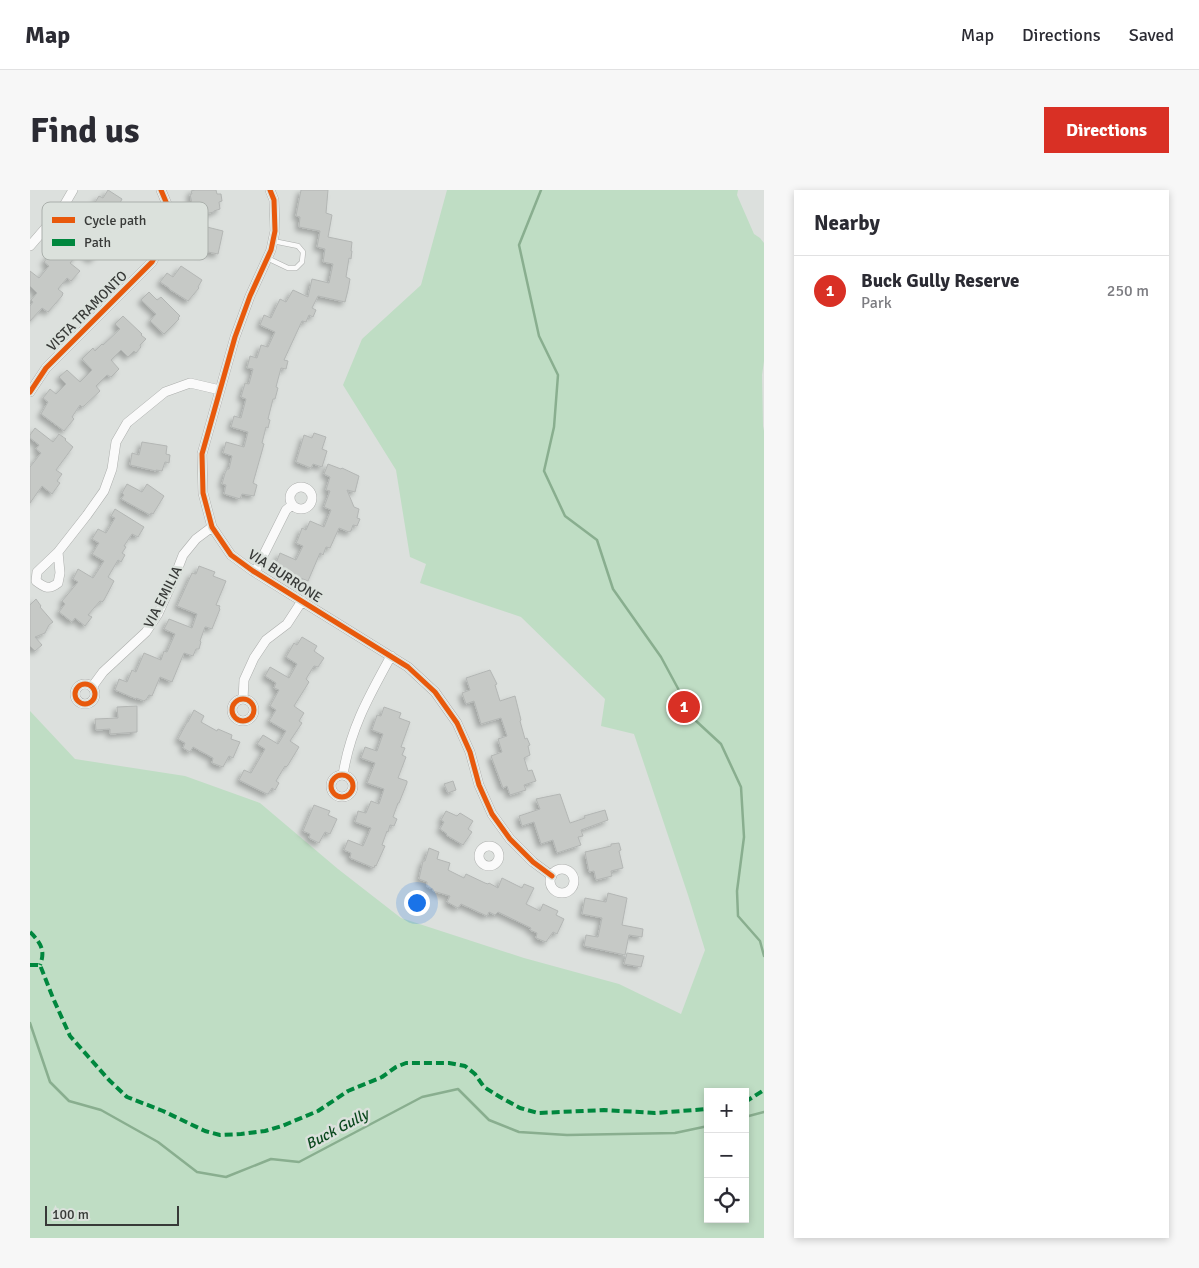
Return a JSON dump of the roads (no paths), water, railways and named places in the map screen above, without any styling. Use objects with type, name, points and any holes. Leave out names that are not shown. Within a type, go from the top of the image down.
[{"type":"street","points":[[66,202],[73,190]]},
{"type":"street","name":"VISTA TRAMONTO","points":[[161,190],[165,202]]},
{"type":"street","name":"VIA BURRONE","points":[[270,190],[274,200],[276,231],[235,337],[202,454],[202,493],[212,527],[231,555],[255,572],[408,667],[435,692],[457,723],[470,752],[479,785],[492,814],[510,839],[533,862],[552,876]]},
{"type":"street","points":[[30,246],[42,232]]},
{"type":"street","name":"VISTA TRAMONTO","points":[[30,392],[46,368],[153,260]]},
{"type":"street","points":[[58,552],[104,491],[112,469],[116,442],[128,422],[165,392],[190,383],[220,390]]},
{"type":"street","points":[[255,572],[286,510],[292,505]]},
{"type":"street","name":"VIA EMILIA","points":[[92,687],[103,672],[146,632],[158,614],[183,555],[196,539],[212,527]]},
{"type":"street","points":[[243,699],[244,680],[254,658],[266,640],[287,624],[302,601]]},
{"type":"street","points":[[343,775],[355,726],[391,656]]},
{"type":"street","points":[[496,849],[510,839]]},
{"type":"lane","points":[[267,258],[288,268],[296,268],[302,262],[303,252],[298,246],[273,241]]},
{"type":"waterway","points":[[541,190],[519,245],[539,336],[558,375],[554,427],[544,471],[565,516],[597,540],[613,589],[661,657],[695,720],[721,744],[741,787],[744,837],[737,891],[738,916],[760,941],[764,956]]},
{"type":"waterway","name":"Buck Gully","points":[[30,1023],[50,1082],[69,1101],[101,1110],[158,1142],[197,1172],[226,1177],[271,1159],[299,1162],[422,1097],[458,1089],[489,1120],[519,1132],[567,1135],[675,1133],[704,1127]]},
{"type":"waterway","name":"Buck Gully","points":[[749,1116],[764,1112]]},
{"type":"place","name":"Buck Gully Reserve","points":[[684,707]]}]
